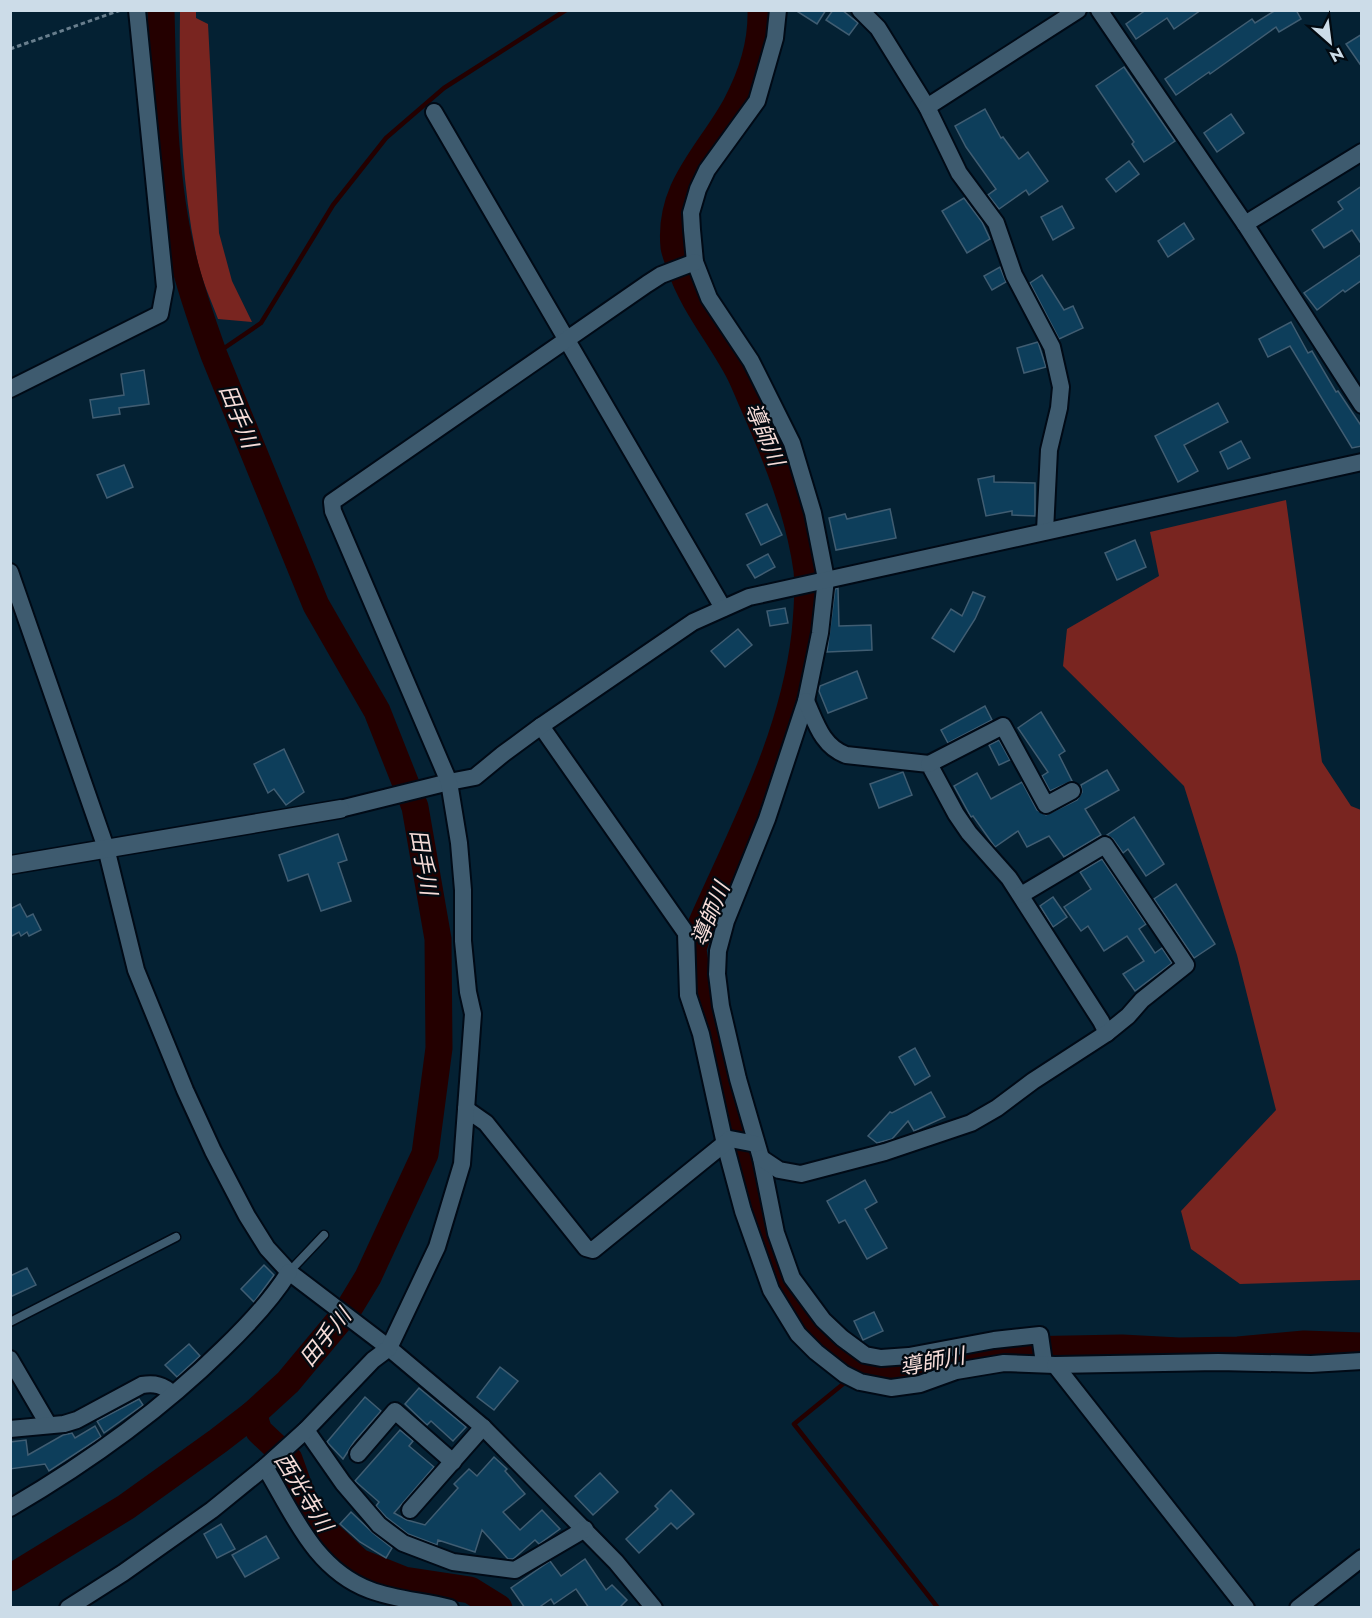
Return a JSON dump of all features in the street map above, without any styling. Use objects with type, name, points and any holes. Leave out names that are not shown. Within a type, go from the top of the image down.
[{"type":"street","points":[[10,389],[160,314],[165,287],[137,10]]},
{"type":"street","points":[[778,10],[775,38],[757,101],[707,170],[698,189],[691,213],[695,262],[709,298],[751,361],[792,443],[813,513],[826,579],[820,633],[806,701],[767,819],[726,921],[718,951],[717,974],[721,1006],[738,1079],[759,1151],[776,1233],[792,1278],[823,1320],[865,1355],[881,1358],[909,1356],[984,1341],[1040,1335],[1050,1364],[1246,1608]]},
{"type":"street","points":[[860,10],[878,28],[927,107],[959,173],[996,223],[1014,274],[1052,347],[1061,387],[1059,408],[1049,450],[1045,531]]},
{"type":"street","points":[[927,107],[1078,10]]},
{"type":"street","points":[[1100,10],[1245,224],[1362,405]]},
{"type":"street","points":[[434,112],[723,608]]},
{"type":"street","points":[[1245,224],[1362,152]]},
{"type":"street","points":[[68,1608],[123,1573],[212,1510],[265,1467],[306,1430],[373,1360],[385,1345],[437,1247],[462,1164],[473,1014],[468,993],[463,941],[463,890],[459,843],[449,782],[333,511],[332,502],[661,274],[695,262]]},
{"type":"street","points":[[10,865],[340,808],[475,777],[541,726],[693,622],[749,597],[1362,462]]},
{"type":"street","points":[[10,572],[106,848],[136,970],[185,1090],[213,1151],[247,1216],[267,1248],[293,1274],[385,1345],[483,1427],[585,1529],[654,1608]]},
{"type":"street","points":[[806,701],[825,741],[834,751],[846,755],[929,764],[1003,726],[1046,805],[1072,791]]},
{"type":"street","points":[[541,726],[686,933],[688,995],[701,1034],[746,1220],[771,1290],[798,1334],[844,1374],[860,1382],[891,1388],[920,1384],[977,1366],[1004,1363],[1311,1364],[1362,1362]]},
{"type":"street","points":[[929,764],[956,814],[1021,895],[1107,1033]]},
{"type":"street","points":[[727,1142],[759,1151],[779,1170],[801,1174],[885,1152],[951,1131],[997,1108],[1033,1081],[1107,1033],[1128,1016],[1142,1000],[1186,966],[1105,845],[1021,895]]},
{"type":"street","points":[[466,1109],[486,1123],[586,1248],[593,1250],[727,1142]]},
{"type":"street","points":[[10,1508],[88,1460],[195,1376],[250,1322],[293,1274]]},
{"type":"street","points":[[10,1359],[48,1424]]},
{"type":"street","points":[[10,1429],[64,1424],[77,1420],[142,1385],[153,1383],[173,1394]]},
{"type":"street","points":[[358,1454],[395,1412],[453,1462]]},
{"type":"street","points":[[410,1510],[483,1427]]},
{"type":"street","points":[[306,1430],[343,1483],[378,1525],[403,1543],[453,1562],[515,1570],[585,1529]]},
{"type":"street","points":[[265,1467],[303,1535],[347,1578],[385,1595],[450,1608]]},
{"type":"street","points":[[1298,1608],[1362,1558]]},
{"type":"lane","points":[[293,1274],[324,1235]]},
{"type":"lane","points":[[10,1322],[176,1237]]},
{"type":"path","points":[[10,49],[121,10]]},
{"type":"shaded area","points":[[180,11],[196,11],[196,18],[208,24],[219,233],[232,281],[252,322],[218,319],[198,262],[184,163],[180,102]]},
{"type":"shaded area","points":[[1286,500],[1322,762],[1351,806],[1361,810],[1361,1280],[1240,1284],[1191,1249],[1181,1211],[1276,1110],[1237,955],[1184,786],[1063,666],[1067,629],[1159,576],[1150,532]]},
{"type":"building","points":[[795,10],[826,10],[817,24]]},
{"type":"building","points":[[833,10],[842,10],[858,23],[849,35],[826,20]]},
{"type":"building","points":[[1146,10],[1201,10],[1174,29],[1167,18],[1136,39],[1126,24]]},
{"type":"building","points":[[1276,10],[1296,10],[1301,19],[1279,32],[1276,27],[1176,95],[1165,79],[1252,19],[1255,23]]},
{"type":"building","points":[[1362,34],[1362,67],[1346,44]]},
{"type":"building","points":[[1124,67],[1175,141],[1144,162],[1132,144],[1134,142],[1096,86]]},
{"type":"building","points":[[985,109],[1001,138],[1003,137],[1019,159],[1028,152],[1048,181],[1029,195],[1026,190],[999,209],[988,195],[996,189],[966,147],[955,126]]},
{"type":"building","points":[[1231,114],[1244,133],[1217,152],[1204,133]]},
{"type":"building","points":[[1129,161],[1139,174],[1116,192],[1106,179]]},
{"type":"building","points":[[1362,186],[1362,245],[1352,230],[1324,248],[1312,230],[1343,209],[1338,202]]},
{"type":"building","points":[[964,198],[982,222],[990,239],[967,253],[942,211]]},
{"type":"building","points":[[1062,206],[1074,228],[1053,240],[1041,217]]},
{"type":"building","points":[[1184,223],[1194,239],[1168,257],[1158,241]]},
{"type":"building","points":[[1362,254],[1362,280],[1345,292],[1343,290],[1317,310],[1304,293]]},
{"type":"building","points":[[1000,267],[1006,282],[992,290],[984,276]]},
{"type":"building","points":[[1042,275],[1064,310],[1073,306],[1083,328],[1059,339],[1030,283]]},
{"type":"building","points":[[1291,322],[1308,353],[1312,351],[1336,392],[1338,391],[1362,427],[1362,446],[1352,448],[1290,346],[1268,357],[1259,339]]},
{"type":"building","points":[[1038,342],[1046,367],[1024,373],[1017,348]]},
{"type":"building","points":[[144,370],[149,404],[119,408],[120,414],[93,418],[90,400],[124,395],[121,374]]},
{"type":"building","points":[[1218,403],[1228,422],[1184,445],[1198,471],[1178,482],[1155,436]]},
{"type":"building","points":[[1241,441],[1250,458],[1228,469],[1220,452]]},
{"type":"building","points":[[124,465],[133,487],[107,498],[97,475]]},
{"type":"building","points":[[994,476],[994,482],[1035,483],[1035,516],[1012,515],[1012,511],[986,516],[978,479]]},
{"type":"building","points":[[767,504],[782,535],[761,545],[746,514]]},
{"type":"building","points":[[890,509],[896,538],[836,550],[829,518],[845,514],[847,519]]},
{"type":"building","points":[[1135,540],[1146,567],[1117,580],[1105,553]]},
{"type":"building","points":[[768,554],[775,567],[755,578],[747,565]]},
{"type":"building","points":[[838,588],[839,626],[871,625],[872,650],[827,652],[835,589]]},
{"type":"building","points":[[973,592],[985,597],[975,619],[954,652],[932,638],[951,609],[962,616]]},
{"type":"building","points":[[785,608],[788,623],[770,626],[767,611]]},
{"type":"building","points":[[738,629],[752,645],[725,667],[711,651]]},
{"type":"building","points":[[857,671],[867,698],[828,713],[819,691],[820,686]]},
{"type":"building","points":[[985,706],[992,720],[948,743],[941,730]]},
{"type":"building","points":[[1041,712],[1065,751],[1059,755],[1072,781],[1050,791],[1042,776],[1048,772],[1018,728]]},
{"type":"building","points":[[999,740],[1010,760],[999,765],[989,745]]},
{"type":"building","points":[[284,749],[304,792],[286,805],[274,789],[268,793],[254,764]]},
{"type":"building","points":[[1107,770],[1119,790],[1085,809],[1101,835],[1064,857],[1049,836],[1027,847],[1018,831],[995,847],[973,816],[971,817],[954,786],[977,773],[991,799],[1022,782],[1037,810],[1046,815],[1077,800],[1082,792],[1081,785]]},
{"type":"building","points":[[903,772],[912,795],[879,808],[870,784]]},
{"type":"building","points":[[1134,817],[1164,864],[1146,876],[1128,849],[1123,853],[1113,839],[1107,835]]},
{"type":"building","points":[[338,834],[347,860],[338,863],[351,901],[321,911],[308,874],[288,881],[279,855]]},
{"type":"building","points":[[1102,859],[1146,924],[1139,929],[1155,953],[1162,948],[1172,963],[1135,991],[1123,974],[1144,961],[1127,936],[1104,951],[1088,926],[1081,931],[1064,907],[1091,889],[1080,872]]},
{"type":"building","points":[[1176,884],[1215,944],[1194,958],[1154,899]]},
{"type":"building","points":[[1053,897],[1067,917],[1053,927],[1040,906]]},
{"type":"building","points":[[20,904],[27,917],[33,914],[41,930],[29,936],[27,932],[21,936],[19,932],[10,937],[10,909]]},
{"type":"building","points":[[915,1048],[930,1076],[915,1085],[899,1057]]},
{"type":"building","points":[[931,1092],[945,1117],[914,1131],[908,1121],[892,1139],[877,1143],[868,1136],[890,1112]]},
{"type":"building","points":[[865,1180],[877,1202],[865,1209],[887,1248],[867,1259],[845,1220],[839,1223],[827,1201]]},
{"type":"building","points":[[264,1265],[274,1275],[254,1302],[241,1289]]},
{"type":"building","points":[[27,1268],[36,1285],[10,1297],[10,1276]]},
{"type":"building","points":[[874,1312],[883,1331],[863,1340],[854,1321]]},
{"type":"building","points":[[189,1344],[200,1356],[177,1377],[165,1365]]},
{"type":"building","points":[[500,1367],[518,1381],[494,1410],[477,1397]]},
{"type":"building","points":[[419,1388],[466,1427],[453,1441],[431,1421],[427,1425],[405,1404]]},
{"type":"building","points":[[365,1397],[381,1411],[354,1442],[343,1459],[327,1442]]},
{"type":"building","points":[[139,1399],[143,1405],[104,1433],[97,1421]]},
{"type":"building","points":[[95,1426],[101,1437],[49,1471],[45,1464],[10,1469],[10,1442],[26,1440],[28,1455],[63,1435],[72,1433],[75,1438]]},
{"type":"building","points":[[400,1430],[413,1441],[409,1446],[434,1467],[394,1513],[407,1520],[425,1525],[458,1488],[454,1484],[469,1469],[477,1476],[494,1457],[507,1469],[505,1471],[525,1494],[503,1512],[520,1530],[542,1510],[560,1529],[539,1544],[535,1540],[513,1559],[508,1559],[482,1530],[475,1552],[438,1540],[437,1545],[408,1534],[386,1517],[376,1506],[379,1502],[355,1481]]},
{"type":"building","points":[[600,1473],[618,1492],[593,1515],[575,1496]]},
{"type":"building","points":[[671,1490],[694,1514],[677,1529],[671,1523],[639,1553],[626,1539],[658,1509],[655,1506]]},
{"type":"building","points":[[351,1512],[392,1548],[386,1558],[360,1542],[340,1524]]},
{"type":"building","points":[[221,1524],[235,1549],[217,1558],[204,1534]]},
{"type":"building","points":[[266,1536],[279,1558],[245,1577],[232,1555]]},
{"type":"building","points":[[585,1559],[606,1590],[612,1585],[627,1600],[619,1608],[589,1608],[576,1589],[554,1604],[551,1599],[538,1608],[525,1608],[511,1588],[550,1561],[561,1576]]},
{"type":"waterway","name":"田手川","points":[[10,1578],[126,1507],[253,1414],[288,1382],[348,1310],[368,1277],[425,1154],[439,1048],[438,939],[415,807],[377,711],[316,605],[214,355],[185,267],[171,194],[168,164],[161,10]]},
{"type":"waterway","points":[[214,355],[261,323],[333,205],[386,138],[444,88],[566,10]]},
{"type":"waterway","name":"導師川","points":[[761,10],[758,48],[747,82],[726,122],[684,188],[674,226],[674,247],[692,294],[740,374],[771,446],[793,507],[807,570],[805,634],[799,673],[778,748],[749,820],[700,927],[693,949],[699,993],[740,1154],[754,1194],[769,1255],[783,1292],[814,1337],[833,1352],[862,1368],[901,1369],[961,1354],[1013,1350],[1122,1348],[1179,1351],[1238,1350],[1304,1344],[1362,1346]]},
{"type":"waterway","points":[[854,1375],[862,1368]]},
{"type":"waterway","points":[[848,1380],[794,1424],[938,1608]]},
{"type":"waterway","name":"西光寺川","points":[[253,1414],[259,1431],[289,1459],[303,1498],[322,1528],[359,1562],[404,1580],[470,1590],[499,1608]]}]
